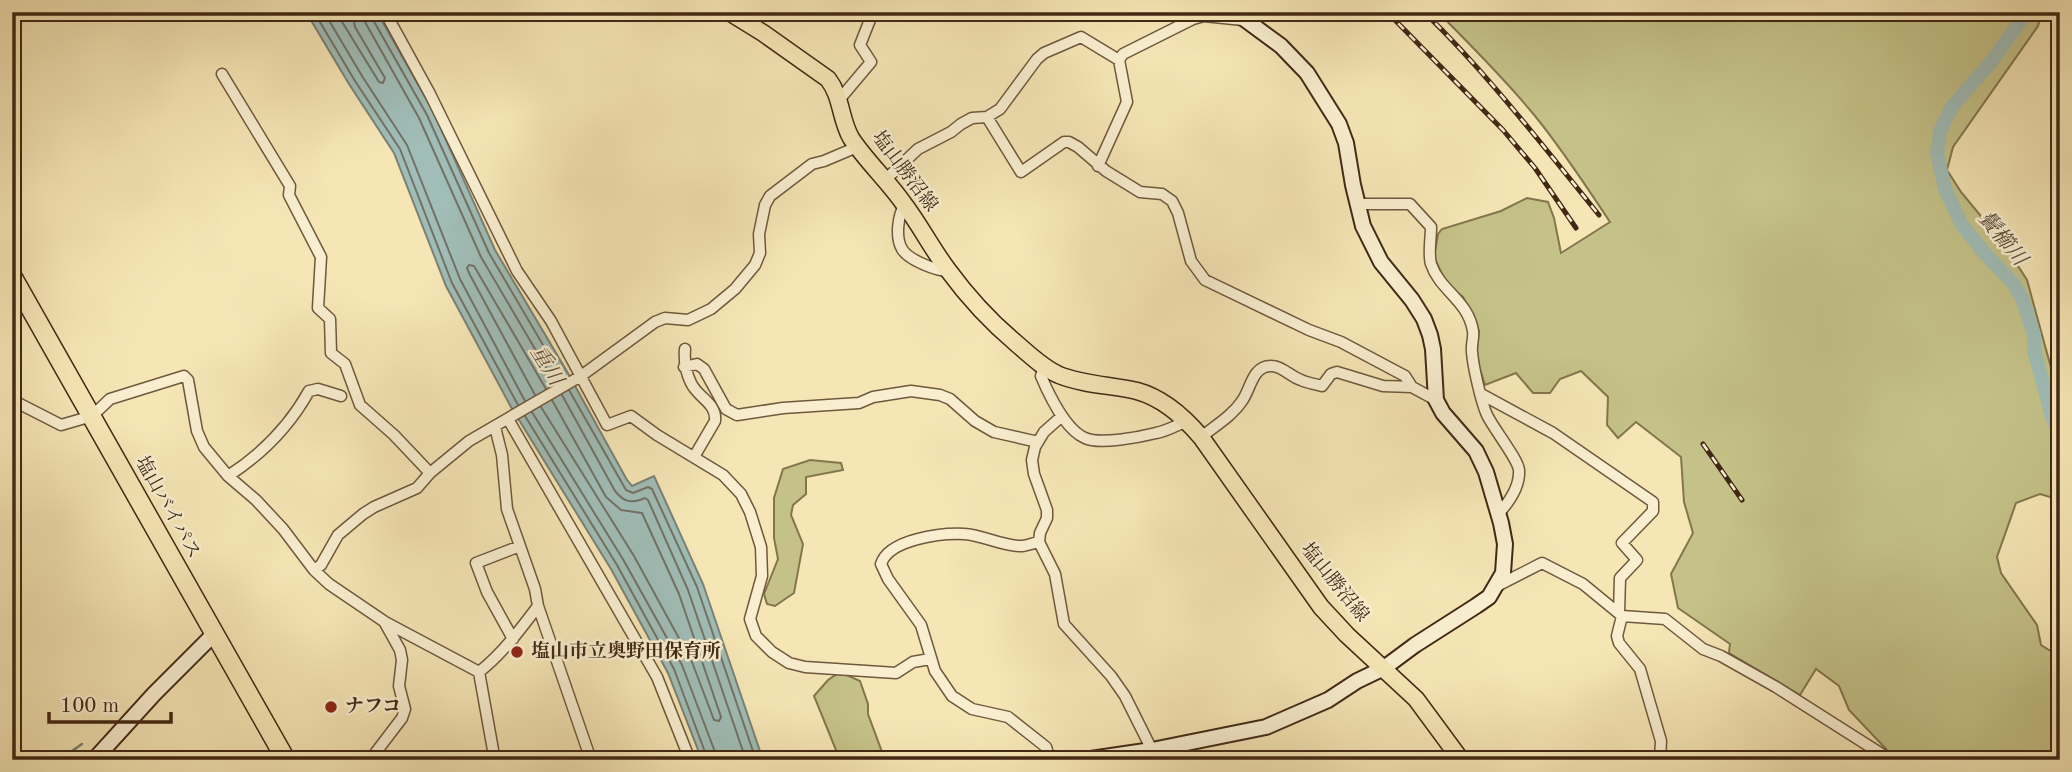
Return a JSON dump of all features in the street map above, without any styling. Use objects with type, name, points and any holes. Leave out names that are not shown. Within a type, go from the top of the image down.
[{"type":"highway","name":"塩山バイパス","points":[[12,276],[286,760]]},
{"type":"main road","name":"塩山勝沼線","points":[[729,12],[828,79],[835,88],[846,128],[857,147],[905,204],[948,271],[1013,341],[1044,367],[1075,380],[1145,394],[1188,421],[1321,607],[1416,699],[1461,760]]},
{"type":"street","points":[[385,12],[430,94],[517,271],[551,321],[607,425],[631,416],[723,475],[741,494],[761,547],[762,576],[751,619],[756,636],[772,652],[789,663],[805,667],[896,673],[913,663],[930,659]]},
{"type":"street","points":[[839,100],[871,62],[860,45],[873,12]]},
{"type":"street","points":[[1084,760],[1154,755],[1266,726],[1328,700],[1384,667],[1489,597],[1503,573],[1505,559],[1499,513],[1486,472],[1476,451],[1443,413],[1436,400],[1433,349],[1424,319],[1381,262],[1363,226],[1346,143],[1339,124],[1307,73],[1281,46],[1240,16],[1204,16],[1123,54],[1119,60],[1127,102],[1098,166]]},
{"type":"street","points":[[886,179],[918,149],[972,118],[987,117],[1000,109],[1044,53],[1080,37],[1119,60]]},
{"type":"street","points":[[222,74],[290,186],[289,195],[321,257],[318,308],[330,319],[331,353],[345,364],[360,405],[394,435],[430,473]]},
{"type":"street","points":[[987,117],[1021,172],[1064,142],[1069,142],[1098,166],[1140,192],[1162,194],[1172,201],[1191,261],[1205,280],[1309,330],[1341,342],[1405,376],[1412,387]]},
{"type":"street","points":[[314,570],[321,565],[338,536],[346,528],[374,507],[417,488],[430,473],[469,442],[582,376],[655,322],[665,318],[688,320],[712,309],[735,289],[755,265],[760,253],[759,234],[765,205],[770,196],[812,164],[857,147]]},
{"type":"street","points":[[905,204],[899,214],[902,250],[908,256],[938,271],[948,271]]},
{"type":"street","points":[[1358,204],[1410,204],[1431,226],[1431,263],[1445,288],[1463,304],[1473,331],[1472,353],[1486,411],[1518,466],[1519,473],[1509,502],[1499,513]]},
{"type":"street","points":[[685,349],[684,367],[692,386],[713,408],[716,415],[694,457]]},
{"type":"street","points":[[684,367],[697,364],[704,369],[726,409],[737,415],[783,408],[859,403],[873,397],[911,391],[950,399],[975,421],[994,432],[1038,442]]},
{"type":"street","points":[[1200,437],[1244,400],[1255,374],[1268,365],[1276,366],[1300,380],[1322,386],[1331,374],[1337,372],[1383,386],[1412,387],[1436,400]]},
{"type":"street","points":[[1044,367],[1041,376],[1062,416],[1084,438],[1097,441],[1158,433],[1188,421]]},
{"type":"street","points":[[12,400],[61,425],[92,416],[110,399],[184,376],[188,380],[197,431],[204,447],[228,476],[256,500],[314,570],[329,584],[385,622],[479,673]]},
{"type":"street","points":[[228,476],[255,458],[297,412],[309,391],[317,389],[341,396]]},
{"type":"street","points":[[1481,394],[1553,433],[1653,502],[1653,511],[1622,543],[1637,560],[1620,578],[1621,615],[1617,636],[1619,643],[1640,669],[1661,741],[1660,760]]},
{"type":"street","points":[[1062,416],[1044,432],[1032,460],[1034,474],[1047,510],[1039,542],[1055,574],[1064,624],[1111,676],[1125,696],[1154,755]]},
{"type":"street","points":[[508,419],[657,677],[690,760]]},
{"type":"street","points":[[495,427],[502,455],[507,509],[591,760]]},
{"type":"street","points":[[1039,542],[1022,546],[964,534],[923,538],[889,550],[881,564],[921,625],[935,671],[952,696],[982,712],[1007,716],[1046,747],[1050,760]]},
{"type":"street","points":[[513,639],[487,592],[476,563],[520,546]]},
{"type":"street","points":[[1497,586],[1542,563],[1583,584],[1621,615],[1665,619],[1703,649],[1721,656],[1776,687],[1884,758]]},
{"type":"street","points":[[479,673],[513,639],[538,606]]},
{"type":"street","points":[[370,760],[402,718],[405,709],[399,686],[402,660],[400,650],[385,622]]},
{"type":"street","points":[[94,760],[214,634]]},
{"type":"street","points":[[479,673],[493,750],[492,760]]},
{"type":"shaded area","points":[[1438,12],[2042,12],[2038,26],[1953,147],[1947,170],[1961,192],[2004,244],[2027,280],[2055,382],[2060,390],[2060,500],[2040,494],[2016,503],[1997,557],[2001,573],[2037,625],[2041,645],[2060,657],[2060,760],[1904,760],[1887,750],[1849,710],[1839,686],[1816,669],[1800,695],[1729,653],[1730,644],[1678,608],[1671,574],[1693,533],[1684,502],[1681,457],[1636,422],[1618,438],[1607,425],[1608,397],[1581,371],[1560,379],[1550,393],[1533,393],[1516,373],[1485,385],[1476,357],[1479,331],[1463,297],[1447,285],[1434,257],[1438,234],[1442,229],[1501,211],[1527,198],[1548,202],[1561,253],[1610,222],[1535,116]]},
{"type":"shaded area","points":[[810,460],[841,463],[843,470],[806,477],[806,494],[793,505],[791,515],[803,544],[794,593],[775,606],[767,604],[764,594],[778,559],[774,538],[774,498],[783,469]]},
{"type":"shaded area","points":[[840,672],[860,681],[868,704],[868,714],[885,760],[840,760],[814,696],[828,680]]},
{"type":"water","name":"重川","points":[[306,12],[377,12],[433,111],[495,250],[627,480],[632,486],[654,476],[703,584],[763,760],[702,760],[668,673],[611,569],[511,407],[446,286],[394,153]]},
{"type":"waterway","name":"鬢櫛川","points":[[2027,12],[1991,62],[1952,107],[1940,131],[1937,153],[1945,189],[1962,225],[2013,283],[2022,298],[2034,335],[2034,350],[2052,417],[2060,433]]},
{"type":"waterway","points":[[59,760],[82,744]]},
{"type":"waterway","points":[[12,753],[20,760]]},
{"type":"railway","points":[[1387,12],[1503,130],[1535,168],[1576,228]]},
{"type":"railway","points":[[1424,12],[1493,85],[1599,215]]},
{"type":"railway","points":[[1703,444],[1742,500]]},
{"type":"place","name":"塩山市立奥野田保育所","points":[[517,652]]},
{"type":"place","name":"ナフコ","points":[[331,707]]}]
